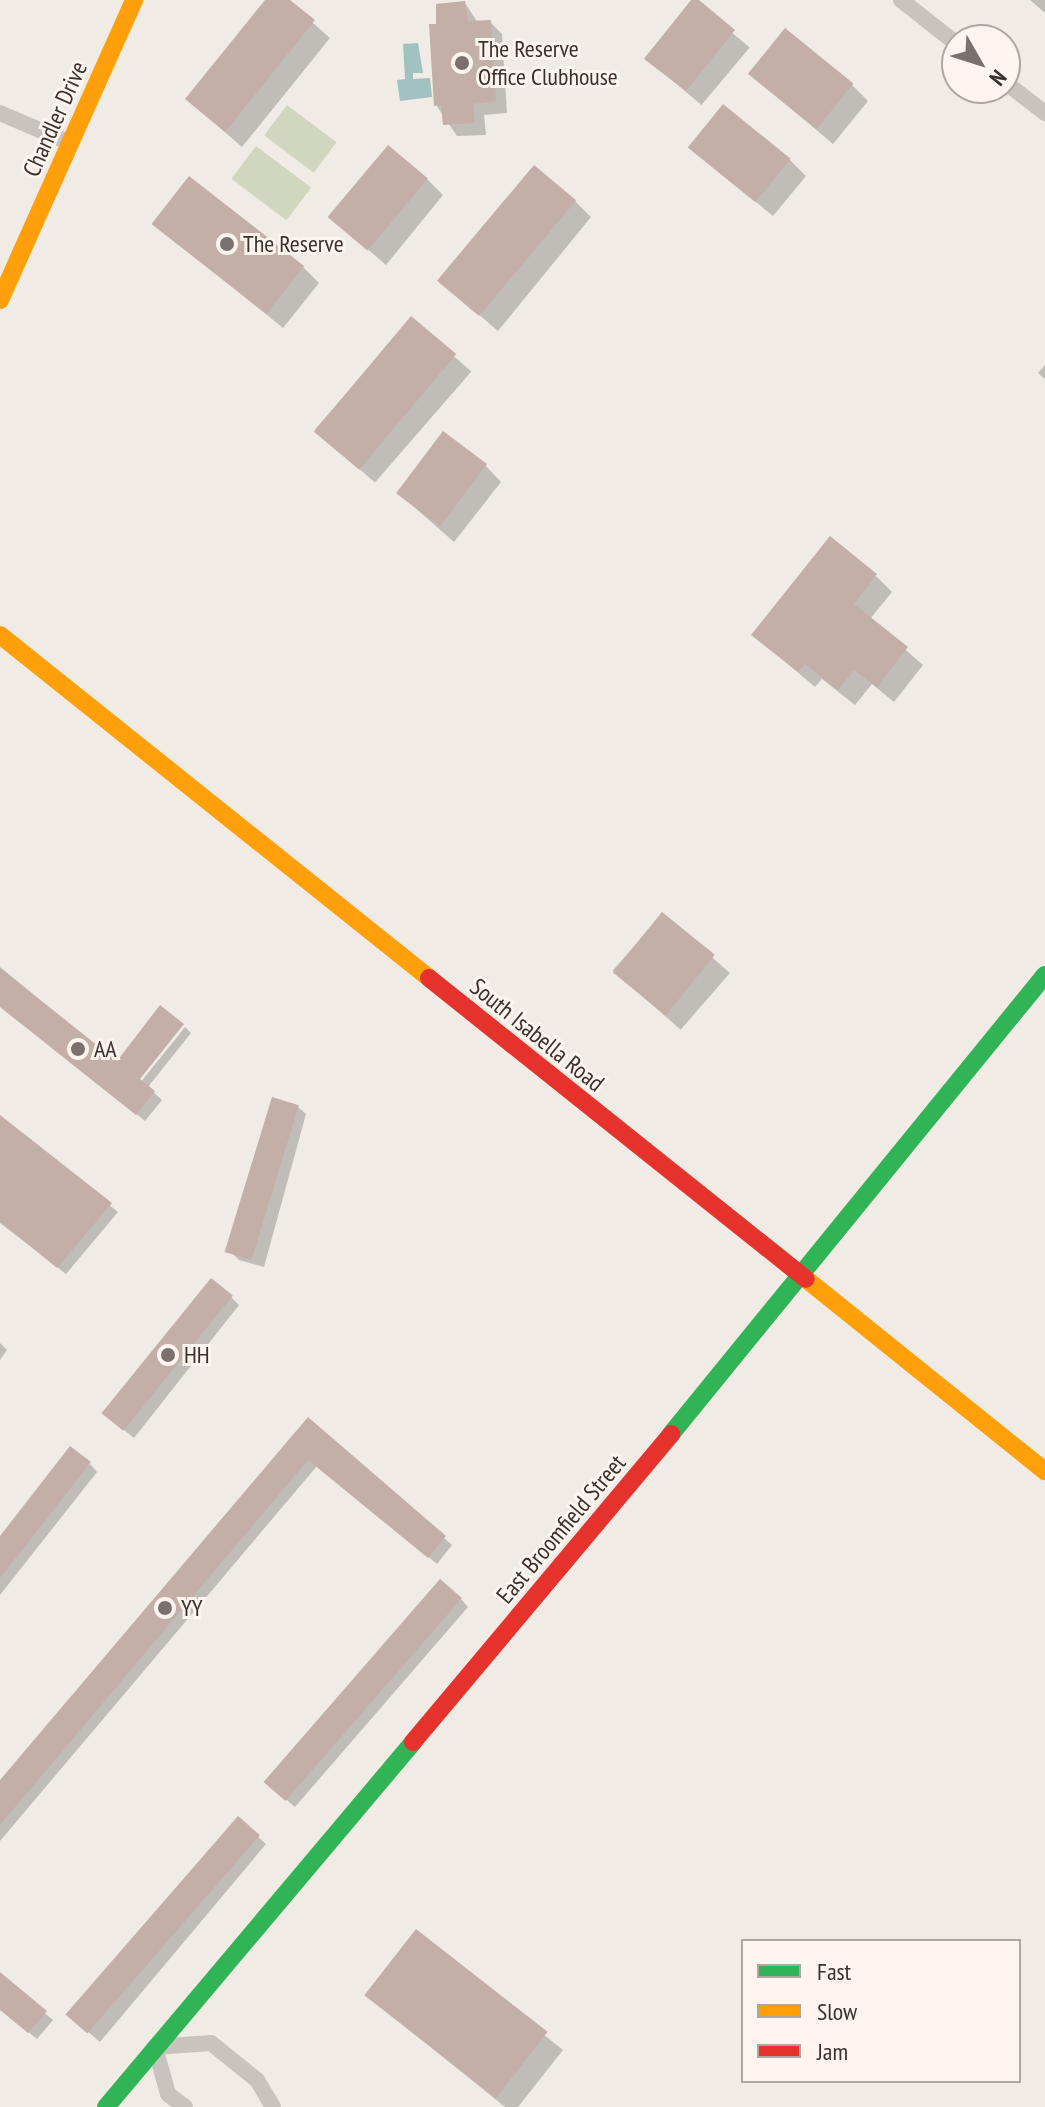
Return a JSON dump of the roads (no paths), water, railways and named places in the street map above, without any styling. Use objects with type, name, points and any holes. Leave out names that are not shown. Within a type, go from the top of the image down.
[{"type":"main road","name":"Chandler Drive","points":[[0,300],[134,0]]},
{"type":"main road","name":"South Isabella Road","points":[[0,635],[1045,1471]]},
{"type":"main road","name":"East Broomfield Street","points":[[106,2107],[803,1278],[1045,975]]},
{"type":"street","points":[[901,0],[941,31]]},
{"type":"street","points":[[1021,94],[1045,113]]},
{"type":"street","points":[[0,113],[70,143]]},
{"type":"street","points":[[185,2107],[168,2094],[155,2047],[211,2043],[257,2080],[273,2107]]},
{"type":"water","points":[[418,43],[423,73],[413,73],[413,79],[430,78],[432,97],[400,101],[397,80],[405,79],[403,44]]},
{"type":"place","name":"The Reserve Office Clubhouse","points":[[462,63]]},
{"type":"place","name":"The Reserve","points":[[227,244]]},
{"type":"place","name":"AA","points":[[78,1049]]},
{"type":"place","name":"HH","points":[[168,1355]]},
{"type":"place","name":"YY","points":[[165,1608]]}]
